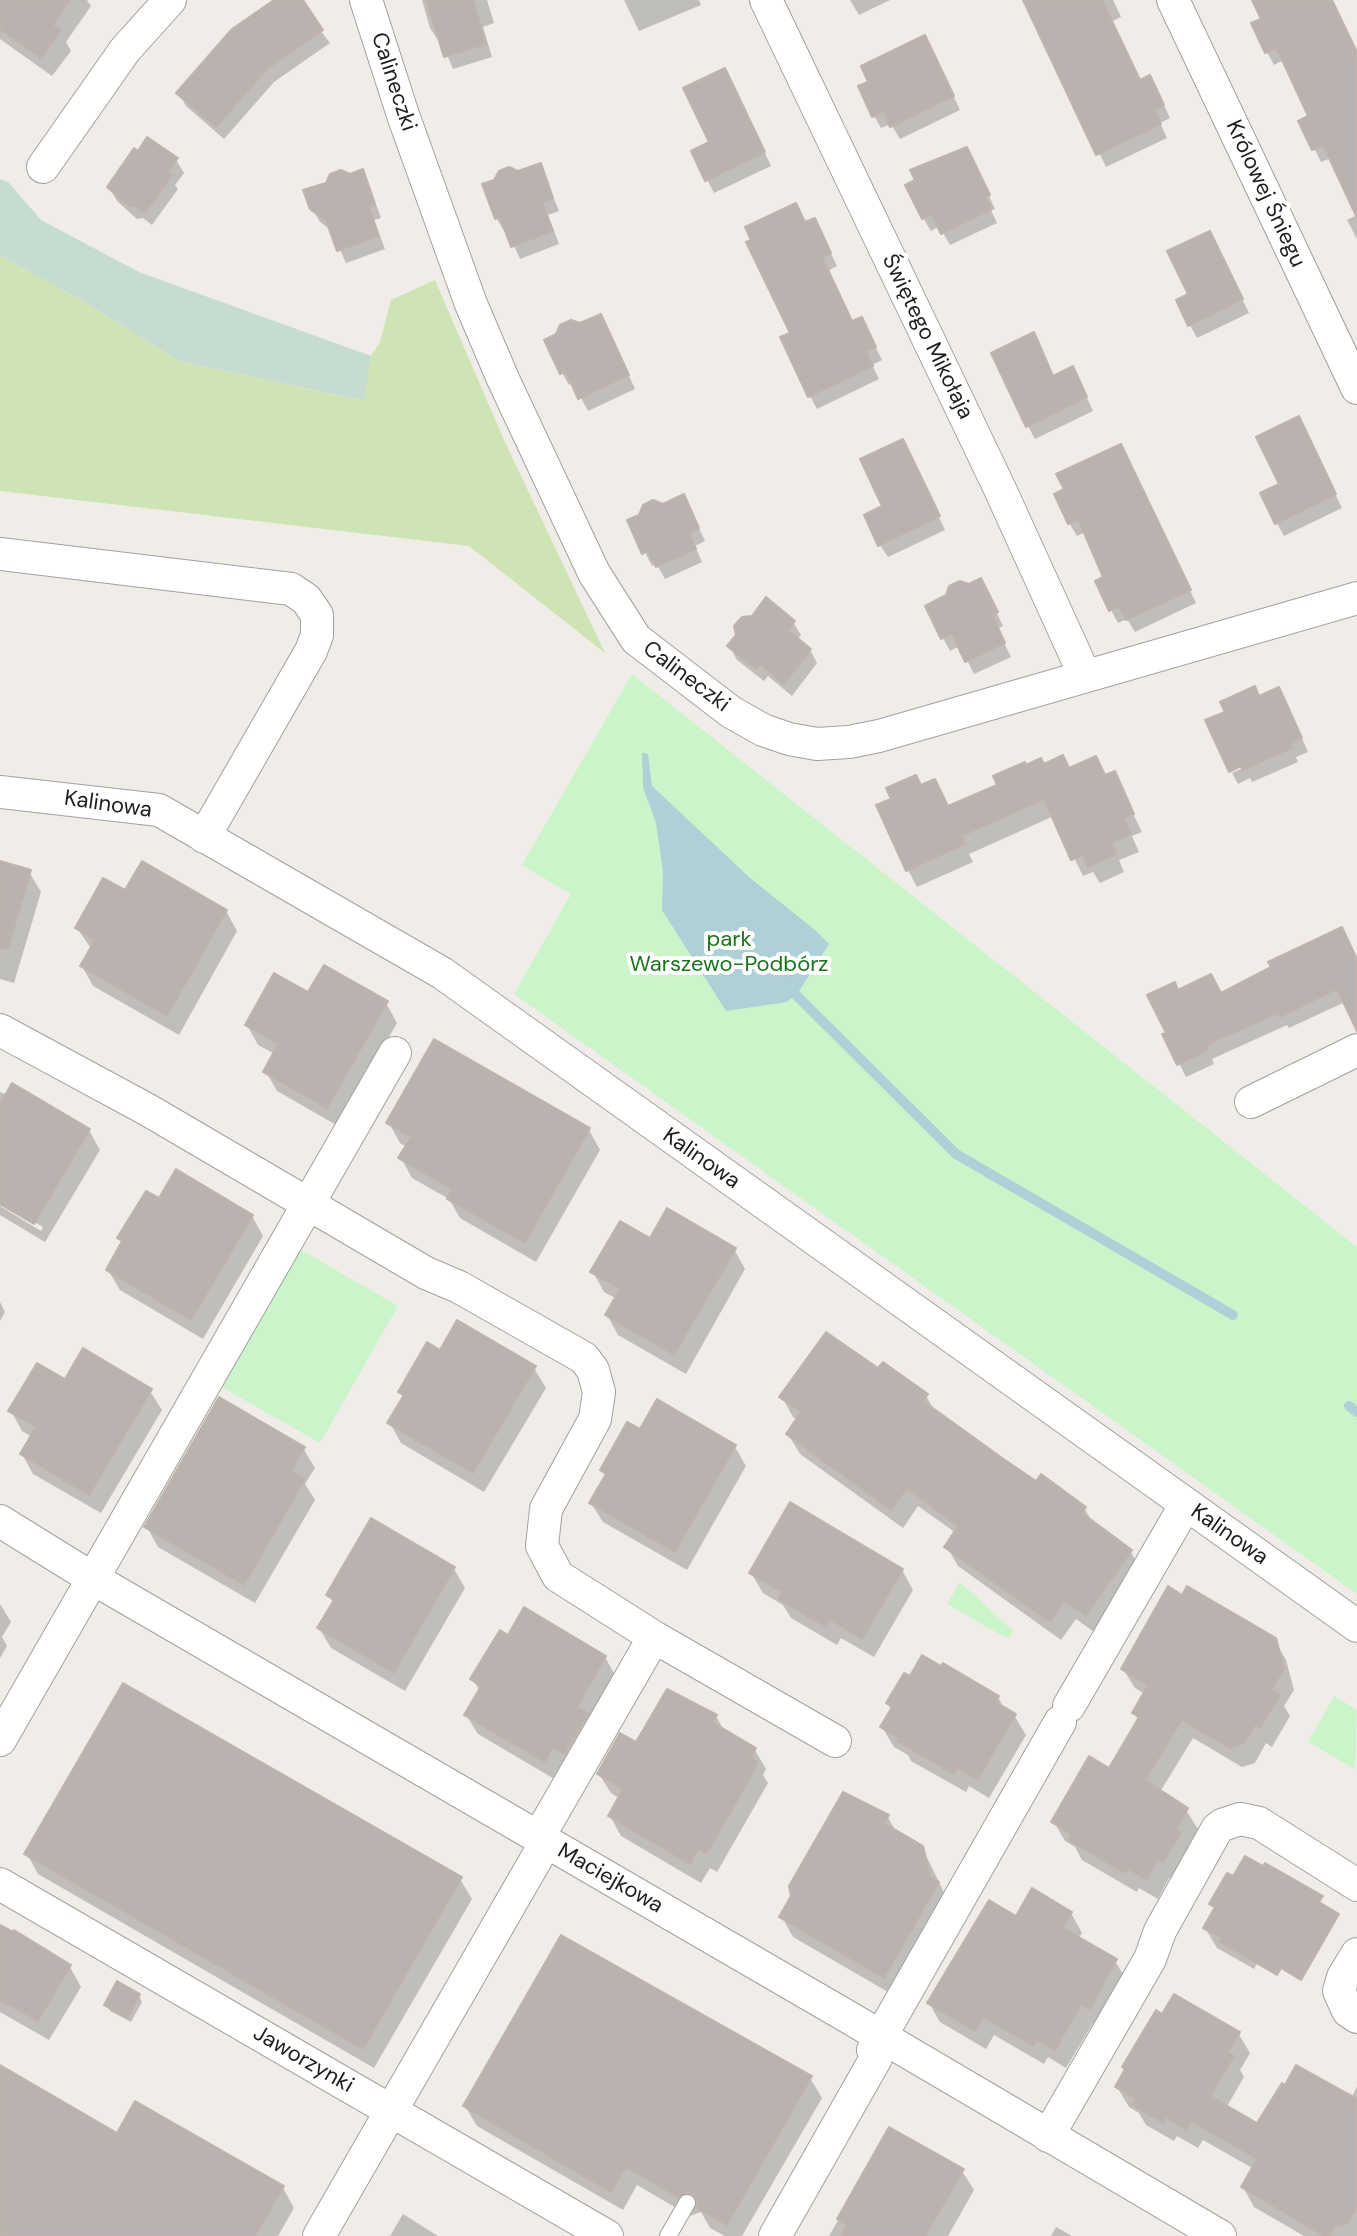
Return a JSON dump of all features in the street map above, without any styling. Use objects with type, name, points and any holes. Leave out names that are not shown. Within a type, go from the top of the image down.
[{"type":"street","points":[[43,167],[125,50],[170,0]]},
{"type":"street","name":"Calineczki","points":[[366,0],[408,130],[471,304],[594,573],[636,639],[731,712],[763,730],[789,739],[817,744],[849,742],[879,736],[1357,598]]},
{"type":"street","name":"Świętego Mikołaja","points":[[766,0],[999,487],[1085,676]]},
{"type":"street","name":"Królowej Śniegu","points":[[1173,0],[1357,388]]},
{"type":"street","points":[[0,554],[291,589],[306,599],[317,615],[317,635],[311,651],[204,837]]},
{"type":"street","name":"Kalinowa","points":[[0,792],[159,810],[442,973],[1357,1626]]},
{"type":"street","points":[[0,1030],[148,1110],[307,1206],[584,1358],[593,1370],[599,1392],[595,1419],[546,1509],[542,1546],[558,1576],[654,1637],[835,1741]]},
{"type":"street","points":[[1251,1102],[1357,1050]]},
{"type":"street","points":[[0,1740],[395,1053]]},
{"type":"street","points":[[775,2236],[876,2058],[873,2050],[1186,1504]]},
{"type":"street","name":"Maciejkowa","points":[[0,1521],[92,1578],[1220,2236]]},
{"type":"street","points":[[319,2236],[654,1637]]},
{"type":"street","points":[[1048,2136],[1150,1959],[1160,1931],[1217,1829],[1240,1819],[1259,1823],[1357,1885]]},
{"type":"street","name":"Jaworzynki","points":[[0,1884],[607,2236]]},
{"type":"street","points":[[1357,1954],[1343,1977],[1339,1991],[1348,2011],[1357,2017]]},
{"type":"lane","points":[[668,2236],[687,2203]]},
{"type":"green space","points":[[0,179],[9,183],[41,220],[139,272],[371,356],[364,401],[179,361],[91,306],[0,255]]},
{"type":"green space","points":[[0,255],[91,306],[179,361],[363,401],[371,356],[380,342],[391,300],[435,280],[504,440],[605,653],[469,546],[0,491]]},
{"type":"green space","name":"park Warszewo-Podbórz","points":[[632,674],[1357,1247],[1357,1594],[514,994],[571,894],[522,865]]},
{"type":"green space","points":[[296,1247],[398,1306],[320,1443],[218,1385]]},
{"type":"green space","points":[[960,1582],[1013,1631],[1008,1639],[947,1604]]},
{"type":"green space","points":[[1334,1696],[1357,1710],[1355,1769],[1308,1742]]},
{"type":"water","points":[[642,753],[648,754],[652,786],[750,878],[829,944],[799,991],[787,1002],[726,1011],[662,910],[663,872],[656,823],[643,787]]},
{"type":"building","points":[[0,0],[70,0],[53,25],[61,30],[41,58],[0,29]]},
{"type":"building","points":[[274,0],[303,0],[323,30],[267,69],[216,127],[176,93],[232,29]]},
{"type":"building","points":[[426,0],[473,0],[486,44],[444,57]]},
{"type":"building","points":[[1023,0],[1102,0],[1140,80],[1150,75],[1164,105],[1154,110],[1161,124],[1096,155]]},
{"type":"building","points":[[1252,0],[1332,0],[1357,52],[1357,218],[1323,145],[1312,150],[1298,121],[1308,116],[1276,48],[1265,53],[1251,23],[1261,19]]},
{"type":"building","points":[[925,35],[954,96],[890,127],[883,111],[872,117],[858,86],[868,82],[861,66]]},
{"type":"building","points":[[725,68],[765,152],[705,181],[691,151],[709,142],[683,88]]},
{"type":"building","points":[[147,137],[178,158],[168,172],[172,175],[145,213],[128,206],[107,187],[134,148],[138,151]]},
{"type":"building","points":[[967,147],[990,195],[985,197],[992,209],[941,234],[931,214],[922,219],[905,185],[915,180],[910,170]]},
{"type":"building","points":[[541,163],[553,198],[542,202],[553,231],[511,247],[500,217],[495,219],[482,184],[494,180],[499,171],[509,167],[518,171]]},
{"type":"building","points":[[363,169],[375,204],[369,207],[379,236],[337,251],[326,221],[310,209],[303,190],[326,183],[330,174],[341,170],[350,174]]},
{"type":"building","points":[[796,203],[805,222],[815,218],[831,253],[822,257],[852,321],[862,317],[876,347],[866,351],[873,366],[808,397],[780,337],[790,333],[746,242],[751,240],[745,227]]},
{"type":"building","points":[[1210,231],[1243,299],[1188,326],[1176,300],[1188,294],[1167,251]]},
{"type":"building","points":[[601,314],[629,375],[578,399],[566,371],[560,374],[544,340],[556,334],[560,325],[571,320],[580,323]]},
{"type":"building","points":[[1034,332],[1053,376],[1073,366],[1087,397],[1026,427],[991,353]]},
{"type":"building","points":[[1299,416],[1336,494],[1275,524],[1260,493],[1279,484],[1256,437]]},
{"type":"building","points":[[903,439],[940,516],[878,546],[864,515],[882,506],[860,459]]},
{"type":"building","points":[[1121,444],[1191,590],[1126,620],[1119,606],[1109,611],[1095,581],[1103,577],[1078,519],[1068,524],[1054,494],[1064,489],[1056,474]]},
{"type":"building","points":[[684,494],[699,528],[689,533],[696,549],[656,567],[648,551],[642,554],[627,520],[639,515],[643,505],[653,500],[663,504]]},
{"type":"building","points":[[981,578],[998,612],[992,615],[1005,643],[965,662],[952,634],[941,639],[925,606],[946,595],[949,586],[960,581],[969,584]]},
{"type":"building","points":[[766,597],[795,621],[788,630],[811,649],[784,684],[760,664],[756,669],[727,646],[736,635],[734,626],[742,617],[752,616]]},
{"type":"building","points":[[1255,686],[1259,696],[1279,687],[1302,738],[1290,744],[1292,748],[1243,770],[1241,766],[1229,772],[1205,720],[1225,712],[1220,702]]},
{"type":"building","points":[[1063,755],[1069,768],[1096,756],[1105,775],[1115,771],[1134,814],[1124,818],[1131,834],[1111,843],[1116,854],[1088,867],[1083,855],[1071,860],[1044,799],[961,836],[965,844],[906,871],[876,805],[891,799],[886,788],[916,775],[921,785],[935,779],[948,806],[997,785],[993,776],[1025,762],[1026,765],[1041,758],[1044,764]]},
{"type":"building","points":[[0,861],[31,870],[8,949],[0,948]]},
{"type":"building","points":[[142,861],[227,910],[167,1016],[80,966],[95,940],[75,928],[103,878],[125,890]]},
{"type":"building","points":[[1342,927],[1357,959],[1357,1031],[1337,989],[1280,1017],[1278,1013],[1206,1045],[1208,1050],[1177,1065],[1162,1034],[1166,1033],[1147,995],[1175,982],[1178,990],[1211,974],[1221,993],[1271,967],[1268,962]]},
{"type":"building","points":[[324,965],[388,1001],[327,1108],[263,1072],[278,1044],[245,1025],[274,973],[308,992]]},
{"type":"building","points":[[434,1039],[590,1128],[525,1243],[447,1199],[452,1189],[398,1158],[411,1137],[386,1123]]},
{"type":"building","points":[[12,1083],[90,1129],[34,1224],[0,1204],[0,1104]]},
{"type":"building","points":[[176,1169],[253,1215],[191,1320],[106,1270],[122,1241],[117,1238],[146,1191],[159,1198]]},
{"type":"building","points":[[667,1208],[736,1248],[674,1355],[605,1315],[620,1289],[590,1272],[620,1221],[650,1238]]},
{"type":"building","points":[[457,1320],[536,1366],[473,1473],[387,1423],[404,1395],[398,1392],[427,1342],[440,1350]]},
{"type":"building","points":[[826,1332],[878,1368],[883,1362],[928,1394],[923,1401],[1036,1481],[1041,1474],[1086,1507],[1082,1513],[1132,1550],[1086,1616],[1064,1601],[1050,1622],[944,1547],[958,1526],[907,1488],[891,1510],[786,1434],[801,1412],[779,1397]]},
{"type":"building","points":[[83,1348],[152,1389],[89,1495],[20,1454],[36,1427],[8,1411],[37,1363],[65,1379]]},
{"type":"building","points":[[219,1397],[305,1447],[291,1471],[305,1479],[244,1585],[144,1527]]},
{"type":"building","points":[[657,1399],[736,1445],[675,1552],[589,1503],[606,1474],[600,1470],[627,1422],[640,1429]]},
{"type":"building","points":[[790,1502],[903,1569],[862,1639],[830,1620],[826,1627],[778,1599],[782,1592],[749,1573]]},
{"type":"building","points":[[371,1518],[455,1567],[394,1673],[317,1628],[334,1600],[326,1595]]},
{"type":"building","points":[[1168,1586],[1182,1595],[1187,1586],[1276,1638],[1284,1669],[1271,1690],[1280,1695],[1260,1728],[1255,1725],[1244,1743],[1229,1748],[1182,1720],[1145,1780],[1188,1808],[1176,1829],[1181,1832],[1163,1863],[1158,1860],[1146,1880],[1128,1869],[1125,1873],[1068,1840],[1072,1834],[1051,1822],[1089,1756],[1109,1768],[1139,1717],[1132,1713],[1148,1685],[1121,1669]]},
{"type":"building","points":[[524,1607],[606,1656],[577,1707],[588,1714],[564,1754],[553,1747],[545,1762],[464,1715],[481,1686],[470,1679],[500,1630],[508,1635]]},
{"type":"building","points":[[922,1655],[941,1666],[943,1663],[999,1696],[996,1702],[1016,1714],[978,1779],[958,1768],[954,1774],[897,1741],[899,1738],[880,1727],[892,1707],[886,1703],[904,1673],[910,1676]]},
{"type":"building","points":[[123,1683],[462,1877],[363,2049],[24,1854]]},
{"type":"building","points":[[667,1689],[717,1715],[712,1722],[756,1748],[751,1757],[758,1762],[706,1854],[698,1849],[690,1864],[608,1816],[623,1789],[597,1774],[620,1733],[636,1742]]},
{"type":"building","points":[[843,1792],[889,1815],[884,1823],[923,1846],[930,1876],[939,1882],[884,1978],[779,1917],[791,1896],[789,1886]]},
{"type":"building","points":[[1245,1856],[1263,1866],[1265,1863],[1323,1896],[1319,1902],[1339,1914],[1301,1980],[1281,1968],[1277,1975],[1220,1942],[1222,1938],[1203,1928],[1215,1907],[1209,1904],[1227,1873],[1233,1876]]},
{"type":"building","points":[[1032,1888],[1072,1912],[1063,1928],[1117,1959],[1090,2009],[1081,2004],[1055,2050],[1036,2039],[1033,2046],[983,2017],[975,2031],[927,2003],[989,1900],[1016,1916]]},
{"type":"building","points":[[0,1925],[14,1930],[71,1965],[38,2021],[0,2000]]},
{"type":"building","points":[[561,1935],[812,2076],[727,2225],[697,2208],[698,2202],[693,2194],[686,2192],[678,2197],[626,2167],[611,2192],[463,2106]]},
{"type":"building","points":[[117,1981],[140,1994],[128,2018],[104,2005]]},
{"type":"building","points":[[1174,1994],[1240,2032],[1228,2052],[1234,2056],[1210,2096],[1257,2123],[1296,2065],[1357,2099],[1357,2207],[1348,2223],[1335,2226],[1329,2236],[1324,2236],[1241,2187],[1257,2159],[1191,2121],[1186,2130],[1166,2117],[1163,2123],[1132,2105],[1136,2099],[1115,2087],[1125,2069],[1122,2067],[1156,2010],[1162,2014]]},
{"type":"building","points":[[0,2065],[117,2133],[135,2101],[284,2186],[255,2236],[0,2236]]},
{"type":"building","points":[[889,2127],[964,2169],[925,2236],[841,2236],[847,2225],[837,2219]]},
{"type":"waterway","points":[[788,987],[956,1154],[1233,1315]]},
{"type":"waterway","points":[[1349,1406],[1357,1412]]}]
